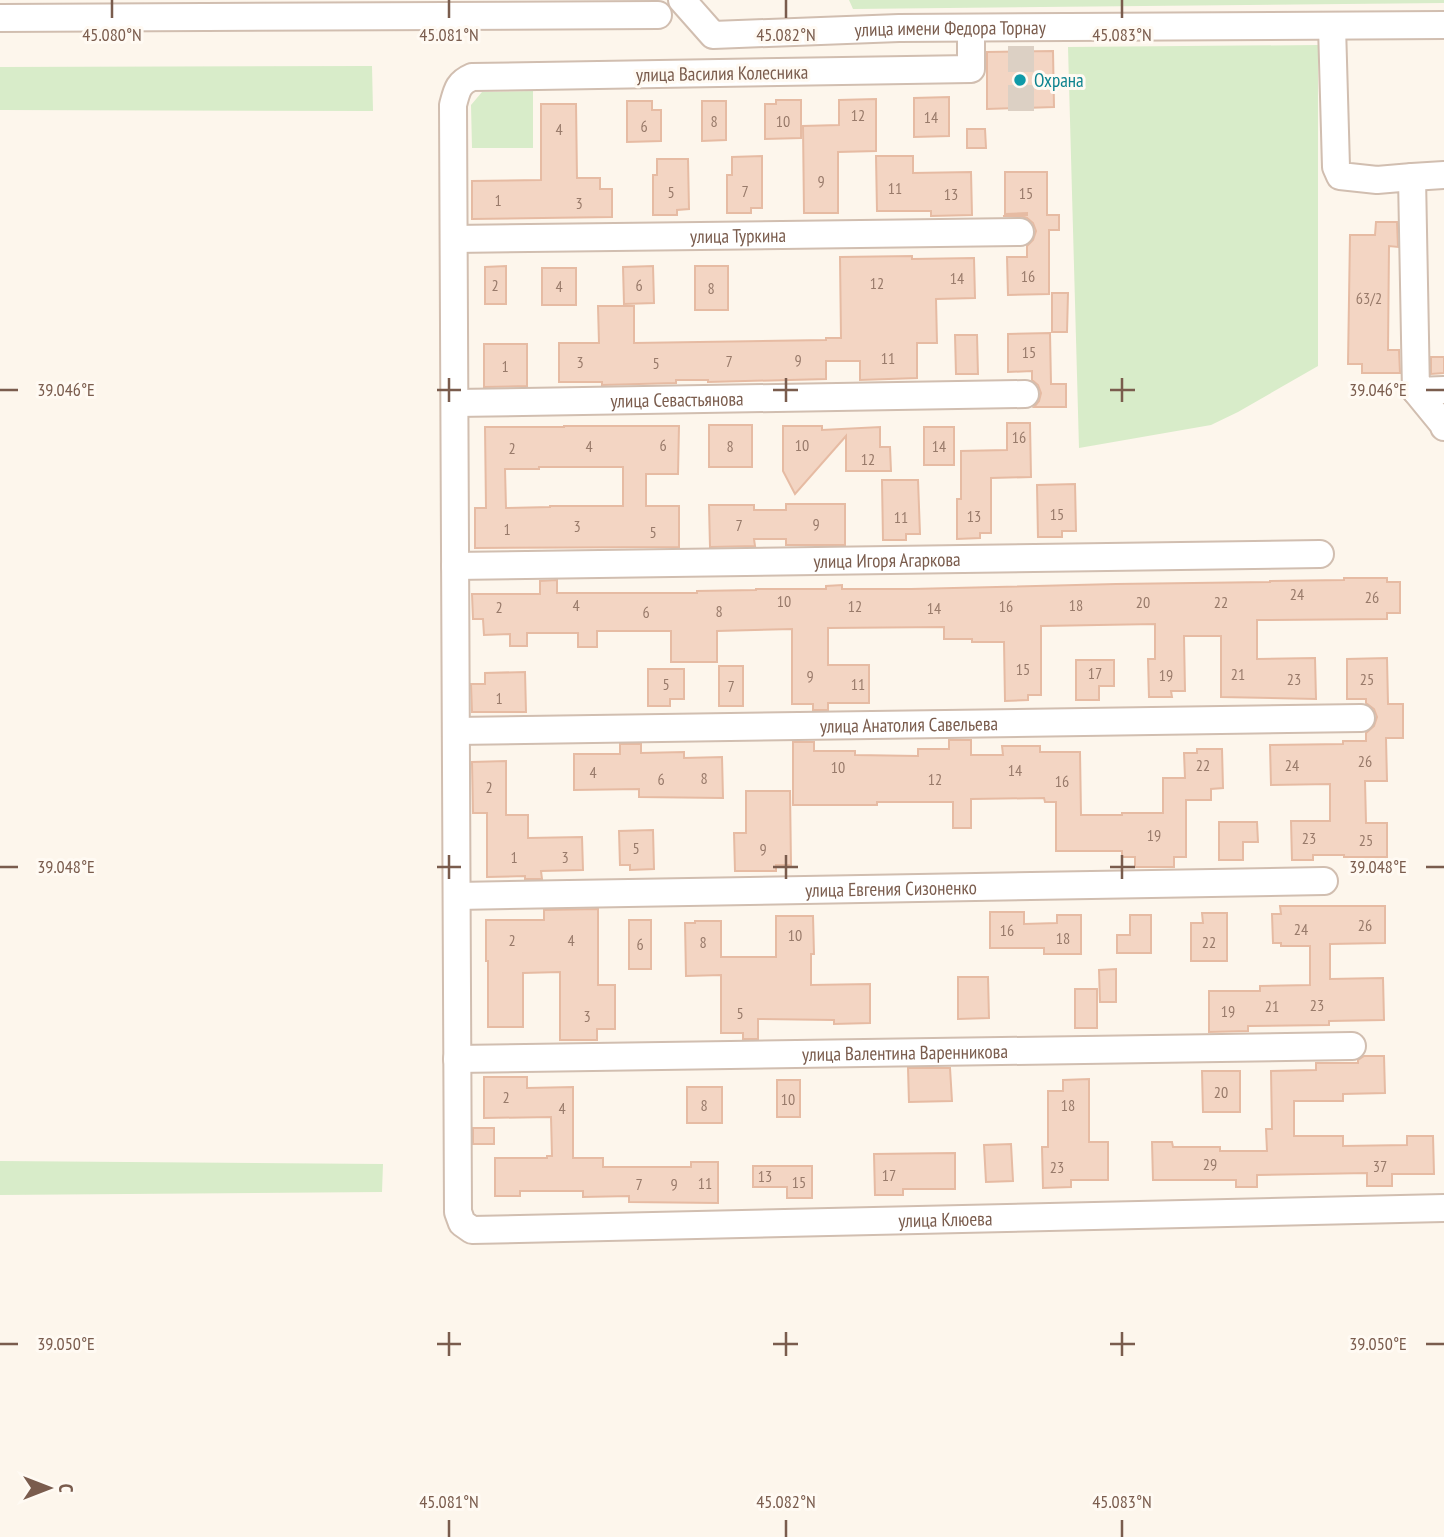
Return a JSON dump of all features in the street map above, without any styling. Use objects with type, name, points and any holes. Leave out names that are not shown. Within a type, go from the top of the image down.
[{"type":"street","name":"улица имени Федора Торнау","points":[[682,0],[713,35],[971,28],[1021,37],[1332,26],[1444,25]]},
{"type":"street","points":[[0,18],[354,8],[658,15]]},
{"type":"street","points":[[1332,26],[1336,167],[1340,176],[1377,180],[1444,175]]},
{"type":"street","name":"улица Василия Колесника","points":[[454,239],[453,104],[463,81],[472,77],[971,69],[971,28]]},
{"type":"street","points":[[1412,177],[1416,391],[1444,427]]},
{"type":"street","name":"улица Туркина","points":[[454,239],[1020,232]]},
{"type":"street","points":[[454,239],[457,1059]]},
{"type":"street","points":[[1416,391],[1444,390]]},
{"type":"street","name":"улица Севастьянова","points":[[455,403],[1025,394]]},
{"type":"street","name":"улица Игоря Агаркова","points":[[455,566],[1320,554]]},
{"type":"street","name":"улица Анатолия Савельева","points":[[456,731],[1361,718]]},
{"type":"street","name":"улица Евгения Сизоненко","points":[[457,897],[1324,881]]},
{"type":"street","name":"улица Валентина Варенникова","points":[[457,1059],[1352,1045]]},
{"type":"street","name":"улица Клюева","points":[[457,1059],[458,1212],[462,1223],[471,1230],[1444,1208]]},
{"type":"green space","points":[[849,0],[1444,0],[1444,3],[853,9]]},
{"type":"green space","points":[[1318,45],[1318,366],[1211,425],[1079,448],[1068,47]]},
{"type":"green space","points":[[372,66],[373,111],[0,110],[0,67]]},
{"type":"green space","points":[[533,91],[533,148],[472,148],[471,105],[482,92]]},
{"type":"green space","points":[[0,1161],[383,1164],[382,1192],[0,1195]]},
{"type":"building","name":"Охрана","points":[[1053,51],[1054,107],[987,109],[987,52]]},
{"type":"building","points":[[949,97],[949,136],[914,137],[914,98]]},
{"type":"building","points":[[876,99],[876,151],[838,152],[838,213],[804,213],[803,126],[839,125],[839,100]]},
{"type":"building","points":[[776,100],[801,100],[801,138],[765,139],[765,104],[776,104]]},
{"type":"building","points":[[627,101],[652,101],[652,110],[661,110],[661,141],[627,142]]},
{"type":"building","points":[[702,101],[726,101],[726,140],[702,141]]},
{"type":"building","points":[[541,104],[576,104],[577,178],[600,178],[600,189],[612,189],[612,217],[472,219],[472,181],[541,180]]},
{"type":"building","points":[[967,129],[985,129],[986,148],[967,148]]},
{"type":"building","points":[[762,156],[762,208],[751,208],[751,213],[727,213],[727,175],[732,175],[732,157]]},
{"type":"building","points":[[876,156],[913,156],[913,173],[971,172],[972,215],[931,216],[931,211],[877,211]]},
{"type":"building","points":[[657,159],[688,159],[689,209],[677,210],[677,215],[653,215],[653,175],[657,175]]},
{"type":"building","points":[[1005,172],[1047,172],[1047,215],[1059,215],[1059,230],[1049,230],[1049,294],[1008,295],[1007,257],[1027,257],[1027,246],[1036,231],[1027,218],[1003,216],[1027,215],[1005,214]]},
{"type":"building","points":[[1376,222],[1397,222],[1398,247],[1389,246],[1388,350],[1399,350],[1400,373],[1362,373],[1362,364],[1348,364],[1350,235],[1375,235]]},
{"type":"building","points":[[912,256],[912,259],[974,258],[975,298],[936,299],[937,343],[917,343],[917,378],[860,380],[860,361],[826,361],[826,379],[708,382],[676,380],[676,383],[602,385],[602,382],[559,382],[559,343],[599,343],[598,306],[634,306],[634,343],[841,338],[840,257]]},
{"type":"building","points":[[506,266],[506,304],[485,304],[485,267]]},
{"type":"building","points":[[653,266],[654,303],[624,304],[623,267]]},
{"type":"building","points":[[695,266],[728,266],[728,310],[695,310]]},
{"type":"building","points":[[542,268],[576,268],[576,305],[542,305]]},
{"type":"building","points":[[1052,293],[1068,293],[1067,332],[1052,332]]},
{"type":"building","points":[[1050,333],[1051,384],[1066,384],[1066,407],[1034,407],[1041,393],[1032,380],[1032,371],[1008,372],[1008,334]]},
{"type":"building","points":[[955,335],[977,335],[978,374],[956,374]]},
{"type":"building","points":[[484,344],[527,344],[527,386],[484,387]]},
{"type":"building","points":[[1431,357],[1444,357],[1444,373],[1431,374]]},
{"type":"building","points":[[1007,423],[1030,423],[1031,477],[991,478],[991,533],[980,533],[980,538],[957,539],[957,499],[961,499],[961,451],[1007,450]]},
{"type":"building","points":[[709,425],[752,425],[752,467],[709,467]]},
{"type":"building","points":[[679,426],[678,474],[646,474],[646,506],[679,506],[679,547],[475,548],[475,508],[486,508],[485,427]],"holes":[[[623,467],[623,506],[506,508],[505,469]]]},
{"type":"building","points":[[783,426],[822,426],[822,430],[880,427],[880,447],[890,447],[891,471],[846,471],[846,436],[795,494],[783,471]]},
{"type":"building","points":[[924,427],[954,427],[954,465],[924,465]]},
{"type":"building","points":[[882,480],[918,480],[920,534],[906,534],[906,540],[883,540]]},
{"type":"building","points":[[1075,484],[1076,531],[1062,531],[1062,537],[1038,537],[1037,485]]},
{"type":"building","points":[[786,504],[845,504],[845,545],[786,545],[786,539],[754,539],[755,546],[710,547],[709,505],[754,505],[754,510],[786,510]]},
{"type":"building","points":[[1387,578],[1387,582],[1400,582],[1400,613],[1387,613],[1387,619],[1257,620],[1257,659],[1315,658],[1316,699],[1221,697],[1221,636],[1184,636],[1185,691],[1171,691],[1172,697],[1149,697],[1148,659],[1155,659],[1155,624],[1041,626],[1041,695],[1028,695],[1028,700],[1005,701],[1004,642],[944,639],[944,627],[828,628],[828,665],[869,665],[869,703],[828,703],[828,710],[813,710],[813,704],[792,704],[792,629],[717,631],[717,662],[671,662],[671,631],[597,631],[597,647],[578,647],[578,633],[527,633],[527,646],[510,646],[510,634],[484,635],[483,619],[473,619],[472,594],[540,594],[540,581],[557,580],[557,593],[697,593],[756,589],[826,589],[826,586],[842,585],[842,589],[911,589],[1270,582]]},
{"type":"building","points":[[1387,658],[1388,704],[1403,704],[1403,738],[1386,738],[1387,781],[1365,781],[1366,823],[1387,823],[1387,857],[1313,855],[1313,860],[1292,860],[1291,821],[1330,821],[1330,784],[1271,785],[1270,745],[1366,741],[1366,733],[1374,726],[1377,717],[1366,699],[1347,699],[1347,659]]},
{"type":"building","points":[[1076,660],[1114,660],[1114,686],[1099,686],[1099,700],[1076,700]]},
{"type":"building","points":[[719,666],[743,666],[743,706],[719,706]]},
{"type":"building","points":[[648,669],[684,669],[684,699],[670,699],[670,706],[648,706]]},
{"type":"building","points":[[525,672],[526,712],[472,712],[471,684],[485,684],[485,673]]},
{"type":"building","points":[[949,740],[971,740],[971,755],[1003,755],[1002,746],[1040,746],[1040,752],[1080,752],[1081,815],[1163,813],[1163,778],[1185,778],[1184,753],[1197,753],[1197,749],[1222,749],[1223,788],[1211,789],[1211,800],[1186,800],[1186,857],[1174,857],[1174,867],[1135,867],[1135,857],[1122,857],[1122,851],[1056,851],[1056,802],[1045,802],[1044,798],[971,799],[971,828],[953,828],[953,802],[793,805],[793,742],[814,742],[814,751],[918,756],[918,749],[949,749]]},
{"type":"building","points":[[620,744],[641,744],[641,753],[684,752],[684,758],[722,757],[723,798],[639,797],[639,789],[574,790],[574,754],[620,754]]},
{"type":"building","points":[[506,761],[506,815],[528,815],[528,838],[582,837],[583,870],[541,871],[542,879],[525,879],[525,876],[487,877],[487,813],[473,813],[472,762]]},
{"type":"building","points":[[746,791],[790,791],[791,865],[776,865],[776,871],[735,871],[734,833],[746,833]]},
{"type":"building","points":[[1219,822],[1257,822],[1258,842],[1243,842],[1243,860],[1219,860]]},
{"type":"building","points":[[653,830],[654,869],[630,870],[630,865],[620,865],[619,831]]},
{"type":"building","points":[[1280,906],[1385,906],[1385,943],[1330,944],[1330,979],[1383,978],[1384,1020],[1329,1021],[1329,1025],[1248,1026],[1248,1031],[1209,1032],[1209,991],[1260,991],[1260,986],[1310,985],[1310,946],[1281,946],[1281,943],[1273,943],[1272,914],[1281,914]]},
{"type":"building","points":[[598,909],[598,985],[615,985],[615,1029],[597,1029],[597,1040],[560,1040],[560,972],[523,973],[523,1027],[488,1027],[486,920],[544,920],[544,910]]},
{"type":"building","points":[[990,912],[1024,912],[1024,924],[1057,923],[1057,915],[1081,915],[1081,954],[1044,954],[1044,948],[990,948]]},
{"type":"building","points":[[1202,913],[1227,913],[1227,961],[1191,961],[1191,923],[1203,923]]},
{"type":"building","points":[[1130,915],[1151,915],[1151,953],[1117,953],[1117,935],[1130,935]]},
{"type":"building","points":[[776,916],[813,916],[814,954],[811,954],[811,985],[870,984],[870,1023],[834,1024],[834,1020],[758,1019],[758,1039],[743,1039],[743,1033],[721,1033],[721,975],[686,976],[685,923],[721,921],[721,957],[776,957]]},
{"type":"building","points":[[629,920],[651,920],[651,969],[629,969]]},
{"type":"building","points":[[1116,969],[1116,1002],[1100,1002],[1099,970]]},
{"type":"building","points":[[958,977],[988,977],[989,1018],[958,1019]]},
{"type":"building","points":[[1075,989],[1097,989],[1097,1028],[1075,1028]]},
{"type":"building","points":[[1364,1056],[1384,1056],[1385,1093],[1343,1094],[1343,1101],[1294,1101],[1294,1136],[1343,1136],[1343,1146],[1407,1145],[1407,1136],[1433,1136],[1434,1174],[1392,1174],[1392,1186],[1367,1186],[1367,1173],[1257,1175],[1257,1187],[1236,1187],[1236,1180],[1153,1180],[1152,1142],[1172,1142],[1173,1147],[1220,1147],[1220,1151],[1267,1151],[1266,1129],[1272,1129],[1271,1071],[1316,1070],[1316,1063],[1358,1063]]},
{"type":"building","points":[[908,1068],[950,1068],[952,1101],[909,1102]]},
{"type":"building","points":[[1202,1071],[1240,1071],[1240,1112],[1203,1112]]},
{"type":"building","points":[[484,1077],[527,1077],[527,1088],[573,1087],[573,1158],[603,1158],[603,1167],[691,1167],[691,1162],[718,1162],[718,1203],[629,1202],[629,1196],[583,1197],[583,1191],[520,1191],[520,1196],[495,1196],[495,1158],[552,1156],[551,1117],[484,1118]]},
{"type":"building","points":[[1089,1079],[1089,1142],[1108,1142],[1108,1180],[1071,1180],[1071,1187],[1043,1188],[1042,1147],[1048,1147],[1048,1091],[1063,1091],[1063,1080]]},
{"type":"building","points":[[777,1080],[800,1080],[800,1117],[777,1117]]},
{"type":"building","points":[[687,1087],[722,1087],[722,1123],[687,1123]]},
{"type":"building","points":[[473,1128],[494,1128],[494,1144],[473,1144]]},
{"type":"building","points":[[1011,1144],[1013,1181],[986,1182],[984,1145]]},
{"type":"building","points":[[955,1153],[955,1189],[903,1189],[903,1195],[875,1195],[874,1154]]},
{"type":"building","points":[[753,1166],[812,1166],[812,1198],[787,1198],[787,1187],[753,1187]]},
{"type":"tunnel","points":[[1021,46],[1021,112]]},
{"type":"place","name":"Охрана","points":[[1020,80]]}]
